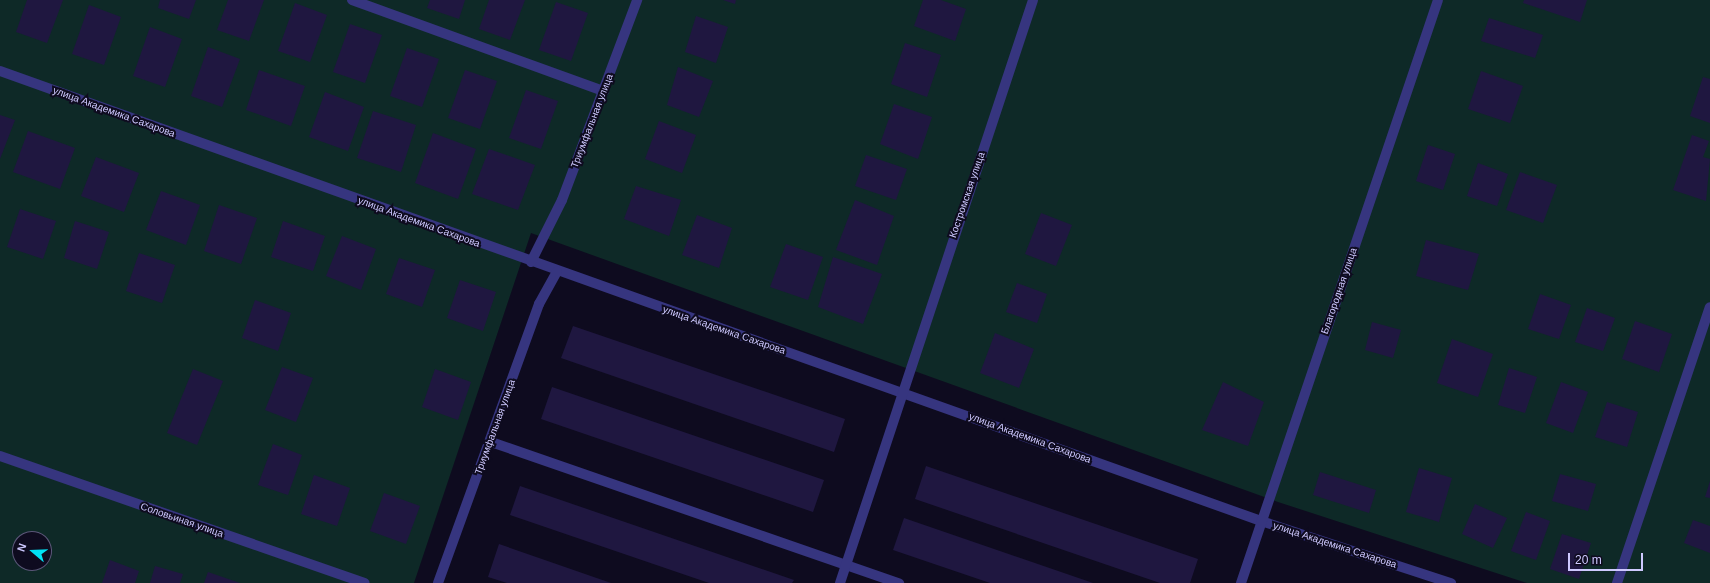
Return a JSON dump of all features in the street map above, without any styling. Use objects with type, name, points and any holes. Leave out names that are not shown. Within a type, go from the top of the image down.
[{"type":"street","points":[[352,0],[604,91]]},
{"type":"street","name":"Триумфальная улица","points":[[531,262],[562,200],[637,0]]},
{"type":"street","name":"Костромская улица","points":[[840,583],[901,391],[1033,0]]},
{"type":"street","name":"Благородная улица","points":[[1241,583],[1438,0]]},
{"type":"street","name":"улица Академика Сахарова","points":[[0,71],[557,272],[901,391],[1261,521],[1447,582]]},
{"type":"street","name":"Триумфальная улица","points":[[438,583],[491,442],[539,304],[557,272]]},
{"type":"street","points":[[1616,583],[1710,307]]},
{"type":"street","points":[[491,442],[898,583]]},
{"type":"street","name":"Соловьиная улица","points":[[0,456],[365,583]]},
{"type":"green space","points":[[0,0],[1710,0],[1710,583],[1527,583],[1278,502],[531,233],[414,583],[0,583]]},
{"type":"building","points":[[27,0],[63,0],[47,43],[16,32]]},
{"type":"building","points":[[160,0],[196,0],[189,19],[158,8]]},
{"type":"building","points":[[228,0],[264,0],[249,41],[217,30]]},
{"type":"building","points":[[430,0],[465,0],[459,19],[427,8]]},
{"type":"building","points":[[489,0],[525,0],[510,40],[479,29]]},
{"type":"building","points":[[723,0],[736,0],[735,4]]},
{"type":"building","points":[[923,0],[941,0],[966,9],[955,41],[914,26]]},
{"type":"building","points":[[1524,0],[1587,0],[1580,22],[1523,3]]},
{"type":"building","points":[[556,2],[588,13],[571,61],[539,50]]},
{"type":"building","points":[[295,3],[327,15],[310,62],[278,51]]},
{"type":"building","points":[[89,5],[121,17],[104,65],[72,54]]},
{"type":"building","points":[[696,16],[728,27],[716,63],[685,52]]},
{"type":"building","points":[[1489,18],[1543,35],[1535,58],[1481,41]]},
{"type":"building","points":[[350,24],[382,35],[365,83],[333,72]]},
{"type":"building","points":[[150,27],[182,39],[165,87],[133,76]]},
{"type":"building","points":[[905,43],[941,55],[927,97],[891,84]]},
{"type":"building","points":[[208,47],[240,59],[222,107],[191,96]]},
{"type":"building","points":[[407,48],[439,59],[422,107],[390,96]]},
{"type":"building","points":[[678,67],[713,81],[699,117],[667,105]]},
{"type":"building","points":[[259,70],[305,86],[291,126],[246,110]]},
{"type":"building","points":[[465,70],[497,81],[480,129],[448,118]]},
{"type":"building","points":[[1481,71],[1523,86],[1510,123],[1468,109]]},
{"type":"building","points":[[1703,77],[1710,79],[1710,123],[1690,116]]},
{"type":"building","points":[[526,90],[558,101],[541,149],[509,138]]},
{"type":"building","points":[[325,92],[364,107],[348,151],[309,137]]},
{"type":"building","points":[[894,104],[932,117],[918,159],[880,144]]},
{"type":"building","points":[[373,111],[416,125],[401,172],[357,158]]},
{"type":"building","points":[[0,115],[15,120],[0,159]]},
{"type":"building","points":[[659,121],[696,135],[682,173],[645,159]]},
{"type":"building","points":[[28,131],[75,148],[60,189],[13,172]]},
{"type":"building","points":[[433,133],[476,149],[458,199],[415,183]]},
{"type":"building","points":[[1692,135],[1709,141],[1703,157],[1710,159],[1706,201],[1673,190]]},
{"type":"building","points":[[1428,145],[1455,154],[1443,190],[1416,181]]},
{"type":"building","points":[[489,149],[535,165],[518,210],[472,194]]},
{"type":"building","points":[[866,155],[907,169],[896,200],[855,186]]},
{"type":"building","points":[[96,157],[139,173],[124,212],[81,196]]},
{"type":"building","points":[[1478,163],[1508,174],[1497,206],[1467,196]]},
{"type":"building","points":[[1520,172],[1557,185],[1543,223],[1506,210]]},
{"type":"building","points":[[636,186],[681,200],[669,236],[624,219]]},
{"type":"building","points":[[161,191],[200,205],[186,245],[146,230]]},
{"type":"building","points":[[855,200],[894,216],[877,265],[836,250]]},
{"type":"building","points":[[219,205],[257,218],[241,264],[204,251]]},
{"type":"building","points":[[20,209],[56,221],[43,259],[7,247]]},
{"type":"building","points":[[1041,213],[1072,225],[1056,266],[1025,254]]},
{"type":"building","points":[[697,215],[732,228],[719,268],[682,255]]},
{"type":"building","points":[[75,221],[109,232],[97,269],[64,258]]},
{"type":"building","points":[[283,221],[325,236],[313,271],[271,257]]},
{"type":"building","points":[[342,236],[376,249],[361,290],[326,276]]},
{"type":"building","points":[[1426,240],[1479,254],[1468,290],[1416,276]]},
{"type":"building","points":[[786,244],[823,257],[808,300],[770,287]]},
{"type":"building","points":[[139,253],[175,265],[162,303],[126,291]]},
{"type":"building","points":[[833,257],[882,274],[863,324],[818,307]]},
{"type":"building","points":[[399,258],[435,270],[422,307],[386,294]]},
{"type":"building","points":[[460,280],[496,292],[483,331],[447,318]]},
{"type":"building","points":[[1017,283],[1047,294],[1037,323],[1006,312]]},
{"type":"building","points":[[1540,294],[1571,305],[1559,339],[1528,329]]},
{"type":"building","points":[[255,300],[291,313],[278,351],[242,338]]},
{"type":"building","points":[[1587,308],[1615,318],[1603,351],[1575,342]]},
{"type":"building","points":[[1635,321],[1672,334],[1659,372],[1622,359]]},
{"type":"building","points":[[1372,322],[1401,330],[1393,358],[1365,350]]},
{"type":"building","points":[[573,326],[845,419],[834,452],[561,358]]},
{"type":"building","points":[[995,333],[1034,349],[1019,388],[980,373]]},
{"type":"building","points":[[1452,339],[1493,354],[1478,397],[1437,383]]},
{"type":"building","points":[[282,367],[313,378],[296,422],[265,410]]},
{"type":"building","points":[[1509,368],[1537,377],[1525,413],[1498,405]]},
{"type":"building","points":[[193,369],[223,381],[197,445],[167,433]]},
{"type":"building","points":[[435,369],[471,382],[458,420],[422,407]]},
{"type":"building","points":[[1223,382],[1264,402],[1248,446],[1202,430]]},
{"type":"building","points":[[1561,382],[1588,392],[1573,433],[1546,423]]},
{"type":"building","points":[[552,387],[824,480],[813,512],[541,419]]},
{"type":"building","points":[[1607,402],[1638,412],[1627,447],[1595,437]]},
{"type":"building","points":[[273,444],[302,455],[288,495],[258,485]]},
{"type":"building","points":[[926,466],[1198,559],[1190,583],[1160,583],[915,499]]},
{"type":"building","points":[[1419,468],[1452,478],[1439,522],[1406,512]]},
{"type":"building","points":[[1320,472],[1376,490],[1369,513],[1313,495]]},
{"type":"building","points":[[1560,474],[1596,484],[1588,511],[1552,501]]},
{"type":"building","points":[[314,475],[350,488],[337,526],[301,514]]},
{"type":"building","points":[[1710,481],[1710,498],[1705,497]]},
{"type":"building","points":[[520,486],[794,580],[792,583],[709,583],[510,515]]},
{"type":"building","points":[[384,493],[420,506],[406,544],[370,531]]},
{"type":"building","points":[[1475,504],[1507,518],[1493,548],[1462,534]]},
{"type":"building","points":[[1526,512],[1550,521],[1536,560],[1511,551]]},
{"type":"building","points":[[904,518],[1093,583],[990,583],[893,550]]},
{"type":"building","points":[[1693,520],[1710,526],[1710,553],[1684,543]]},
{"type":"building","points":[[1562,534],[1591,543],[1579,579],[1550,569]]},
{"type":"building","points":[[499,544],[611,583],[507,583],[488,577]]},
{"type":"building","points":[[110,560],[139,571],[135,583],[102,583]]},
{"type":"building","points":[[155,566],[183,574],[180,583],[150,583]]},
{"type":"building","points":[[208,572],[240,583],[204,583]]}]
